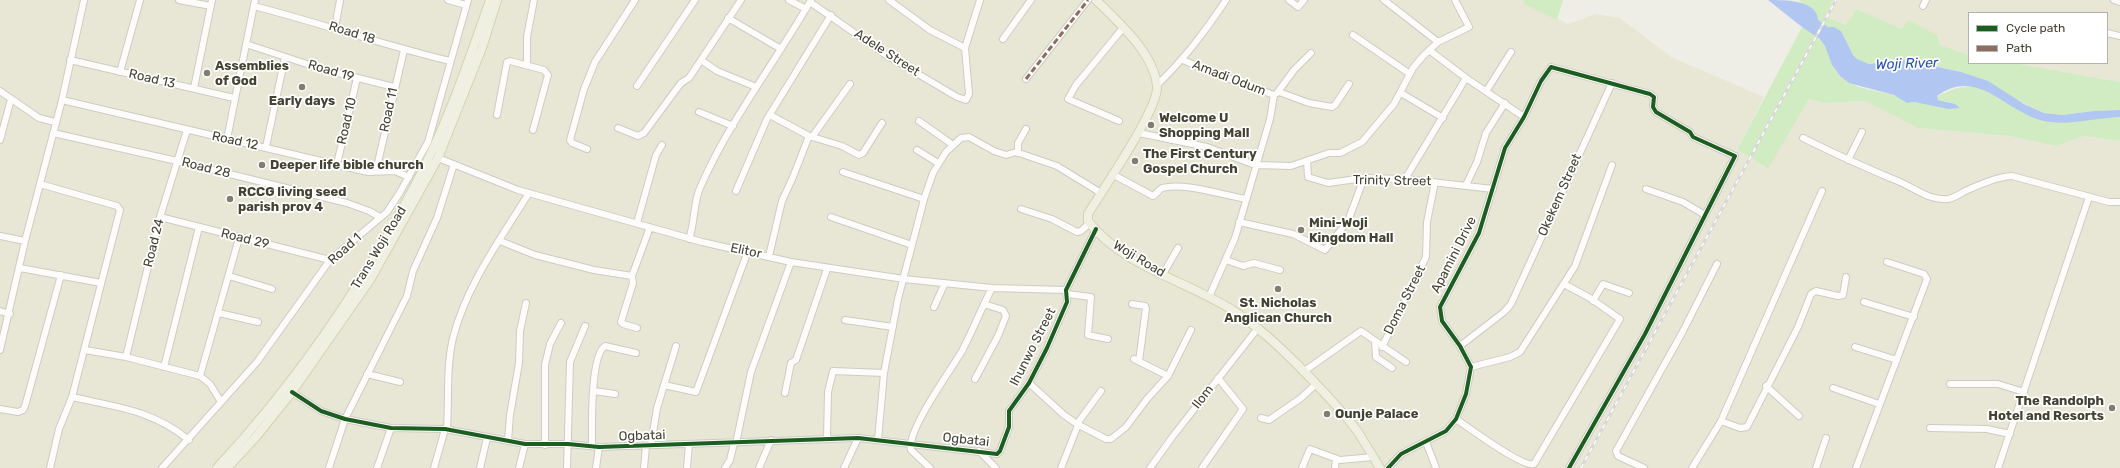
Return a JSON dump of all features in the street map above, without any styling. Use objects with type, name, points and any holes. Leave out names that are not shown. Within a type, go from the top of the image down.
[{"type":"main road","name":"Trans Woji Road","points":[[223,467],[284,390],[335,319],[374,258],[415,187],[439,134],[473,49],[490,0]]},
{"type":"main road","name":"Trans Woji Road","points":[[223,467],[255,438],[292,392],[370,280],[438,158],[482,48],[498,0]]},
{"type":"main road","points":[[1090,223],[1087,218],[1088,214],[1139,133],[1151,108],[1157,85],[1146,57],[1123,28],[1096,0]]},
{"type":"main road","name":"Woji Road","points":[[1090,223],[1120,251],[1238,313],[1258,328],[1303,372],[1354,427],[1380,468]]},
{"type":"street","points":[[0,350],[10,314],[25,241],[62,100],[84,0]]},
{"type":"street","points":[[120,72],[140,0]]},
{"type":"street","points":[[179,0],[212,3],[194,88]]},
{"type":"street","points":[[335,28],[340,0]]},
{"type":"street","points":[[448,0],[467,3]]},
{"type":"street","points":[[527,65],[527,37],[534,0]]},
{"type":"street","points":[[587,149],[572,143],[570,140],[584,89],[595,62],[635,0]]},
{"type":"street","points":[[637,86],[695,0]]},
{"type":"street","points":[[618,128],[641,136],[681,83],[689,78],[741,0]]},
{"type":"street","points":[[789,0],[806,9]]},
{"type":"street","points":[[889,0],[930,30],[965,48],[980,2],[973,0]]},
{"type":"street","points":[[1002,39],[1031,0]]},
{"type":"street","points":[[1026,79],[1088,0]]},
{"type":"street","points":[[1157,85],[1183,60],[1226,0]]},
{"type":"street","points":[[1288,0],[1296,6],[1300,6],[1304,0]]},
{"type":"street","points":[[1384,0],[1438,42]]},
{"type":"street","points":[[1139,133],[1207,147],[1255,165],[1283,167],[1307,161],[1329,153],[1340,153],[1362,142],[1394,104],[1410,74],[1429,50],[1438,42],[1469,27],[1455,0]]},
{"type":"street","points":[[1923,6],[1926,0]]},
{"type":"street","points":[[2114,0],[2120,2]]},
{"type":"street","points":[[689,239],[699,190],[732,126],[811,1]]},
{"type":"street","name":"Adele Street","points":[[811,1],[886,55],[957,97],[966,100],[968,94],[965,48]]},
{"type":"street","points":[[227,139],[234,98],[255,3]]},
{"type":"street","name":"Road 18","points":[[255,3],[404,50],[450,61]]},
{"type":"street","name":"Road 1","points":[[162,468],[189,440],[257,362],[330,260],[387,212],[409,177],[428,142],[435,122],[450,61],[467,3]]},
{"type":"street","points":[[736,191],[770,115],[831,15]]},
{"type":"street","points":[[728,18],[781,48]]},
{"type":"street","points":[[1119,121],[1068,98],[1076,85],[1123,28]]},
{"type":"street","points":[[2108,33],[2120,36]]},
{"type":"street","points":[[1353,35],[1410,74]]},
{"type":"street","name":"Road 19","points":[[246,44],[357,78],[394,87]]},
{"type":"street","name":"Road 11","points":[[376,171],[394,87],[404,50]]},
{"type":"street","points":[[1429,50],[1466,78],[1486,90],[1524,117]]},
{"type":"street","points":[[1486,90],[1510,52]]},
{"type":"street","points":[[1311,53],[1294,70],[1276,93],[1309,103],[1332,107],[1335,105],[1349,84]]},
{"type":"street","points":[[266,147],[285,57]]},
{"type":"street","name":"Road 13","points":[[70,60],[234,98]]},
{"type":"street","points":[[701,60],[717,71],[756,87]]},
{"type":"street","name":"Amadi Odum","points":[[1183,60],[1215,74],[1276,93],[1270,119],[1239,222],[1226,260],[1209,297]]},
{"type":"street","points":[[497,116],[506,65],[510,61],[544,70],[548,74],[533,130]]},
{"type":"street","name":"Apamini Drive","points":[[1471,367],[1460,346],[1442,321],[1440,307],[1476,241],[1493,189],[1502,153],[1524,117],[1536,90],[1551,67],[1612,83]]},
{"type":"street","name":"Road 10","points":[[337,164],[357,78]]},
{"type":"street","points":[[1405,179],[1466,78]]},
{"type":"street","points":[[1570,468],[1645,334],[1734,158],[1734,154],[1693,137],[1690,132],[1656,112],[1653,107],[1654,97],[1650,94],[1612,83]]},
{"type":"street","name":"Okekem Street","points":[[1460,346],[1504,312],[1511,304],[1612,83]]},
{"type":"street","points":[[769,256],[782,201],[811,136],[850,84]]},
{"type":"street","points":[[0,91],[39,118],[55,122]]},
{"type":"street","points":[[1401,93],[1443,118]]},
{"type":"street","points":[[0,140],[11,99]]},
{"type":"street","name":"Road 12","points":[[62,100],[368,172],[395,171],[409,177]]},
{"type":"street","points":[[1466,185],[1477,162],[1488,129],[1505,103]]},
{"type":"street","points":[[700,112],[732,126]]},
{"type":"street","points":[[770,115],[811,136],[842,146],[859,155],[863,153],[882,123]]},
{"type":"street","points":[[919,121],[953,145]]},
{"type":"street","points":[[1018,153],[1018,143],[1026,128]]},
{"type":"street","name":"Road 24","points":[[126,358],[160,217],[187,130]]},
{"type":"street","points":[[1848,160],[1862,132]]},
{"type":"street","name":"Road 28","points":[[53,134],[177,161],[347,202],[380,217]]},
{"type":"street","points":[[878,440],[884,373],[912,245],[924,199],[938,163],[953,145],[966,136],[1002,154],[1018,153],[1057,166],[1101,193]]},
{"type":"street","points":[[1803,138],[1848,160],[1858,162],[1868,170],[1901,183],[1926,196],[1938,199],[1951,198],[2001,178],[2012,176],[2109,202],[2120,202]]},
{"type":"street","points":[[637,223],[656,155],[662,144]]},
{"type":"street","points":[[917,150],[938,163]]},
{"type":"street","name":"Elitor","points":[[438,158],[508,187],[689,239],[748,251],[791,262],[827,269],[904,279],[992,288],[1067,292],[1091,297],[1088,335],[1108,339]]},
{"type":"street","name":"Trinity Street","points":[[1307,161],[1308,177],[1322,182],[1337,182],[1364,178],[1405,179],[1493,189]]},
{"type":"street","points":[[329,468],[345,419],[407,296],[413,271],[436,218],[454,164]]},
{"type":"street","points":[[1388,468],[1401,454],[1446,431],[1456,419],[1466,394],[1471,367],[1510,358],[1520,352],[1576,263],[1612,165]]},
{"type":"street","points":[[843,172],[924,199]]},
{"type":"street","points":[[1112,174],[1153,196],[1163,188],[1173,187],[1200,188],[1246,199]]},
{"type":"street","points":[[1239,222],[1293,234],[1325,250],[1348,221],[1364,178]]},
{"type":"street","name":"Doma Street","points":[[1303,372],[1358,332],[1362,332],[1382,346],[1426,257],[1427,222],[1435,182]]},
{"type":"street","points":[[40,184],[119,208],[85,350],[72,397],[59,429],[50,468]]},
{"type":"street","points":[[1646,189],[1683,202],[1705,215]]},
{"type":"street","points":[[1692,468],[1721,421],[1822,191]]},
{"type":"street","points":[[434,468],[446,429],[451,350],[454,337],[474,287],[529,193]]},
{"type":"street","points":[[1998,468],[2089,197]]},
{"type":"street","points":[[1021,209],[1052,219],[1077,232],[1081,231],[1090,223]]},
{"type":"street","name":"Road 29","points":[[160,217],[330,260]]},
{"type":"street","points":[[831,217],[912,245]]},
{"type":"street","points":[[164,367],[199,227]]},
{"type":"street","points":[[637,328],[621,322],[633,283],[632,276],[650,227]]},
{"type":"street","name":"Ihunwo Street","points":[[1000,451],[1009,427],[1009,411],[1029,383],[1062,312],[1067,292],[1096,229]]},
{"type":"street","points":[[0,236],[25,241]]},
{"type":"street","points":[[200,376],[239,238]]},
{"type":"street","points":[[500,241],[535,255],[594,270],[632,276]]},
{"type":"street","points":[[1163,274],[1178,248]]},
{"type":"street","points":[[664,385],[696,392],[748,251]]},
{"type":"street","points":[[1226,260],[1243,266],[1254,263],[1280,270]]},
{"type":"street","points":[[725,468],[730,460],[735,443],[751,372],[791,262]]},
{"type":"street","points":[[1856,468],[1879,404],[1914,317],[1927,277],[1924,274],[1887,262]]},
{"type":"street","points":[[1644,468],[1618,456],[1616,451],[1682,333],[1717,264]]},
{"type":"street","points":[[20,268],[101,283]]},
{"type":"street","points":[[785,393],[791,363],[796,360],[827,269]]},
{"type":"street","points":[[0,409],[18,412],[23,410],[25,406],[61,276]]},
{"type":"street","points":[[228,276],[272,289]]},
{"type":"street","points":[[1721,421],[1740,428],[1747,426],[1766,386],[1798,327],[1811,294],[1816,291],[1838,296],[1843,295],[1846,277]]},
{"type":"street","points":[[934,307],[945,283]]},
{"type":"street","points":[[1456,419],[1505,452],[1527,464],[1534,464],[1619,322],[1618,316],[1564,284]]},
{"type":"street","points":[[1593,301],[1603,284],[1629,293]]},
{"type":"street","points":[[930,468],[910,450],[910,444],[925,411],[961,351],[992,288]]},
{"type":"street","points":[[1864,302],[1914,317]]},
{"type":"street","points":[[508,441],[510,414],[519,362],[520,331],[526,303]]},
{"type":"street","points":[[975,379],[998,336],[1006,316],[1003,310],[984,304]]},
{"type":"street","points":[[1132,304],[1145,306],[1146,308],[1136,360],[1168,376]]},
{"type":"street","points":[[0,311],[10,314]]},
{"type":"street","points":[[219,313],[258,322]]},
{"type":"street","points":[[845,320],[893,328]]},
{"type":"street","points":[[545,445],[545,365],[550,344],[560,323]]},
{"type":"street","points":[[567,468],[570,362],[585,326]]},
{"type":"street","name":"Ilom","points":[[1150,468],[1258,328]]},
{"type":"street","points":[[1029,383],[1078,424],[1106,439],[1111,439],[1126,427],[1146,399],[1168,376],[1191,330]]},
{"type":"street","points":[[1375,342],[1376,357],[1392,368]]},
{"type":"street","points":[[592,446],[595,371],[603,346],[636,354]]},
{"type":"street","points":[[644,468],[648,445],[676,346]]},
{"type":"street","points":[[1382,346],[1406,362]]},
{"type":"street","points":[[1855,347],[1897,360]]},
{"type":"street","points":[[85,350],[126,358],[200,376],[210,384],[221,402]]},
{"type":"street","points":[[827,438],[828,392],[833,371],[884,373]]},
{"type":"street","points":[[367,374],[400,382]]},
{"type":"street","points":[[1202,468],[1243,409],[1218,378]]},
{"type":"street","points":[[1950,384],[1998,384],[2024,392]]},
{"type":"street","points":[[1261,418],[1269,420],[1301,398],[1315,385]]},
{"type":"street","points":[[1766,386],[1799,416]]},
{"type":"street","points":[[1833,388],[1879,404]]},
{"type":"street","points":[[594,391],[615,394]]},
{"type":"street","points":[[1061,468],[1078,424],[1101,391]]},
{"type":"street","name":"Ogbatai","points":[[292,392],[321,411],[345,419],[391,428],[446,429],[525,444],[568,444],[599,447],[858,438],[997,454],[1000,451]]},
{"type":"street","points":[[72,397],[151,416],[168,423],[189,440]]},
{"type":"street","points":[[378,468],[391,428]]},
{"type":"street","points":[[1930,428],[1987,429],[2010,434]]},
{"type":"street","points":[[480,468],[487,438]]},
{"type":"street","points":[[844,468],[858,438]]},
{"type":"street","points":[[1816,468],[1826,438]]},
{"type":"street","points":[[759,468],[771,440]]},
{"type":"street","points":[[1426,442],[1436,468]]},
{"type":"street","points":[[520,468],[525,444]]},
{"type":"street","points":[[687,468],[689,444]]},
{"type":"street","points":[[596,468],[599,447]]},
{"type":"street","points":[[1302,468],[1310,449],[1336,459],[1348,460],[1374,457]]},
{"type":"street","points":[[979,451],[996,468]]},
{"type":"street","points":[[1335,468],[1336,459]]},
{"type":"shaded area","points":[[0,0],[1523,0],[1524,4],[1568,24],[1596,14],[1620,18],[1671,57],[1764,97],[1737,150],[1767,169],[1809,99],[1823,103],[1865,101],[1918,128],[2009,136],[2056,146],[2084,136],[2120,141],[2120,468],[0,468]]},
{"type":"shaded area","points":[[1833,0],[2120,0],[2120,82],[2020,64],[2108,64],[2108,12],[1968,12],[1968,55],[1939,45],[1908,20],[1902,29],[1857,9],[1845,25],[1825,16]]},
{"type":"green space","points":[[1523,0],[1563,0],[1557,20],[1524,4]]},
{"type":"green space","points":[[1799,0],[1833,0],[1825,16],[1845,25],[1857,9],[1902,29],[1908,20],[1937,35],[1940,45],[1968,55],[1968,64],[2020,64],[2120,82],[2120,110],[2094,111],[2062,115],[2044,113],[1961,72],[1905,60],[1869,64],[1857,59],[1853,55],[1841,31],[1834,27],[1828,27],[1818,20]]},
{"type":"green space","points":[[1802,27],[1821,40],[1835,69],[1840,76],[1851,84],[1895,96],[1908,102],[1960,108],[1949,102],[1938,100],[1937,96],[1957,88],[1971,86],[1980,87],[2026,114],[2094,118],[2120,117],[2120,141],[2084,136],[2056,146],[2009,136],[1918,128],[1865,101],[1823,103],[1809,99],[1768,169],[1737,150]]},
{"type":"water","name":"Woji River","points":[[1768,0],[1799,2],[1812,8],[1816,13],[1818,20],[1828,27],[1834,27],[1841,31],[1853,55],[1857,59],[1869,64],[1905,60],[1961,72],[1988,81],[2024,104],[2044,113],[2062,115],[2094,111],[2120,110],[2120,117],[2062,123],[2044,121],[2017,110],[1992,94],[1966,86],[1952,88],[1937,96],[1938,100],[1955,104],[1960,108],[1949,109],[1914,102],[1907,103],[1894,95],[1849,83],[1840,76],[1832,65],[1825,46],[1820,39],[1802,27]]},
{"type":"railway","points":[[1581,468],[1836,0]]},
{"type":"marked path","points":[[1026,79],[1088,0]]},
{"type":"cycle path","points":[[1388,468],[1401,454],[1446,431],[1456,419],[1466,394],[1471,367],[1460,346],[1442,321],[1440,307],[1479,233],[1505,148],[1524,117],[1541,81],[1551,67],[1650,94],[1654,97],[1653,107],[1656,112],[1690,132],[1693,137],[1735,156],[1645,334],[1569,468]]},
{"type":"cycle path","points":[[292,392],[321,411],[345,419],[391,428],[445,429],[525,444],[568,444],[599,447],[858,438],[997,454],[1000,451],[1009,427],[1009,411],[1029,383],[1047,348],[1067,302],[1066,290],[1096,229]]},
{"type":"place","name":"Assemblies of God","points":[[207,73]]},
{"type":"place","name":"Early days","points":[[302,87]]},
{"type":"place","name":"Welcome U Shopping Mall","points":[[1151,125]]},
{"type":"place","name":"The First Century Gospel Church","points":[[1135,161]]},
{"type":"place","name":"Deeper life bible church","points":[[262,165]]},
{"type":"place","name":"RCCG living seed parish prov 4","points":[[230,199]]},
{"type":"place","name":"Mini-Woji Kingdom Hall","points":[[1301,230]]},
{"type":"place","name":"St. Nicholas Anglican Church","points":[[1278,289]]},
{"type":"place","name":"The Randolph Hotel and Resorts","points":[[2112,408]]},
{"type":"place","name":"Ounje Palace","points":[[1327,414]]}]
